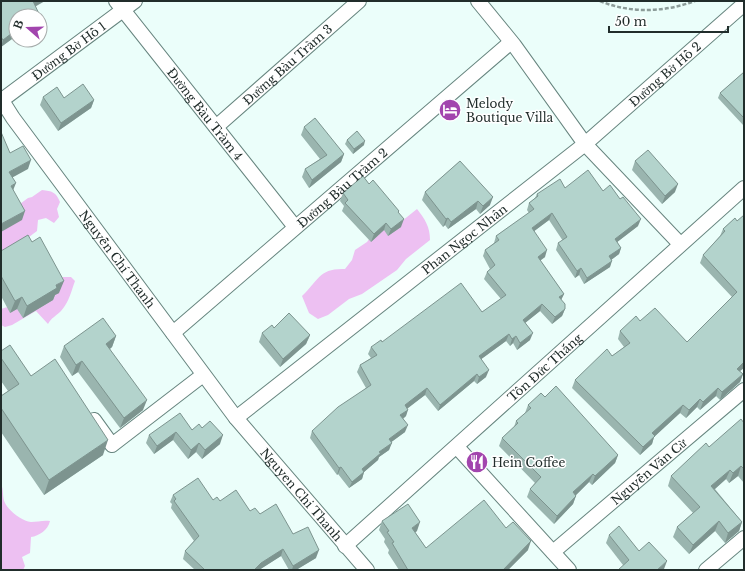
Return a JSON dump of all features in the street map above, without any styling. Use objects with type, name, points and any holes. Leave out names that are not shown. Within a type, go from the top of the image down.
[{"type":"street","name":"Đường Bờ Hồ 1","points":[[1,100],[119,6],[135,1]]},
{"type":"street","name":"Đường Bàu Tràm 3","points":[[216,127],[359,1]]},
{"type":"street","points":[[478,1],[511,42],[585,144],[680,244]]},
{"type":"street","name":"Đường Bờ Hồ 2","points":[[585,144],[744,4]]},
{"type":"street","name":"Đường Bàu Tràm 4","points":[[119,6],[295,228]]},
{"type":"street","name":"Đường Bàu Tràm 2","points":[[173,333],[511,42]]},
{"type":"street","name":"Nguyễn Chí Thanh","points":[[1,100],[12,118],[236,418]]},
{"type":"street","name":"Phan Ngọc Nhân","points":[[236,418],[585,144]]},
{"type":"street","name":"Tôn Đức Thắng","points":[[345,546],[744,188]]},
{"type":"street","points":[[85,408],[112,445],[203,375]]},
{"type":"street","name":"Nguyễn Văn Cừ","points":[[553,552],[744,390]]},
{"type":"street","name":"Nguyen Chi Thanh","points":[[236,418],[367,570]]},
{"type":"street","points":[[456,447],[569,570]]},
{"type":"street","points":[[706,570],[744,538]]},
{"type":"path","points":[[600,1],[612,6],[656,10],[681,6],[696,1]]},
{"type":"shaded area","points":[[42,190],[51,192],[57,196],[60,202],[57,209],[59,217],[54,223],[46,218],[38,220],[37,231],[1,258],[1,218],[28,198]]},
{"type":"shaded area","points":[[417,209],[426,223],[430,240],[406,259],[397,270],[362,294],[349,299],[328,315],[318,319],[309,313],[302,296],[320,276],[336,269],[345,269],[352,260],[355,250],[367,242],[375,231],[402,221]]},
{"type":"shaded area","points":[[63,277],[71,277],[75,281],[70,297],[61,311],[48,324],[36,311],[12,325],[5,327],[1,325],[1,309],[17,304],[34,296],[50,287]]},
{"type":"shaded area","points":[[1,484],[5,503],[16,515],[31,522],[50,521],[43,532],[31,537],[30,553],[22,557],[25,566],[23,570],[1,570]]},
{"type":"building","points":[[1,1],[33,1],[36,8],[8,8],[8,36],[3,40],[1,37]]},
{"type":"building","points":[[744,72],[744,118],[720,93]]},
{"type":"building","points":[[83,84],[94,100],[61,123],[43,97],[57,87],[64,98]]},
{"type":"building","points":[[315,118],[344,154],[312,180],[305,169],[327,155],[304,127]]},
{"type":"building","points":[[357,131],[365,141],[354,149],[347,140]]},
{"type":"building","points":[[1,132],[10,153],[23,146],[31,160],[9,172],[16,183],[11,186],[25,211],[1,224]]},
{"type":"building","points":[[648,150],[678,184],[665,196],[635,161]]},
{"type":"building","points":[[460,161],[493,197],[483,206],[478,201],[451,222],[448,218],[446,219],[425,192]]},
{"type":"building","points":[[588,170],[603,191],[610,185],[620,199],[623,197],[641,219],[615,239],[621,248],[609,256],[612,261],[587,278],[581,268],[577,271],[558,243],[567,237],[552,213],[532,228],[547,250],[538,257],[564,294],[559,297],[565,304],[565,309],[555,317],[542,304],[523,320],[533,333],[520,343],[516,336],[512,339],[509,334],[479,356],[489,370],[479,377],[477,374],[440,405],[427,388],[405,405],[408,410],[400,415],[408,425],[389,439],[392,443],[379,452],[381,453],[362,469],[364,472],[352,482],[341,467],[339,468],[312,431],[338,407],[371,385],[360,365],[377,355],[371,347],[381,340],[382,342],[461,283],[482,312],[506,295],[487,272],[495,265],[485,250],[499,240],[496,236],[534,209],[529,203],[538,196],[537,194],[560,179],[565,188]]},
{"type":"building","points":[[363,176],[369,184],[373,180],[404,219],[391,229],[386,223],[374,234],[345,203],[348,200],[343,193]]},
{"type":"building","points":[[744,215],[744,362],[737,369],[743,374],[722,392],[718,388],[703,402],[700,399],[689,410],[683,405],[652,433],[655,436],[643,447],[575,380],[607,349],[612,356],[630,343],[620,331],[636,316],[640,321],[655,308],[687,342],[737,292],[703,255],[725,231],[723,229],[735,218],[737,221]]},
{"type":"building","points":[[28,235],[32,242],[40,237],[64,281],[56,285],[57,288],[27,306],[22,297],[15,301],[1,276],[1,251]]},
{"type":"building","points":[[289,313],[310,335],[283,359],[262,333],[272,325],[274,328]]},
{"type":"building","points":[[103,318],[116,336],[106,344],[147,400],[124,418],[82,361],[76,365],[64,346]]},
{"type":"building","points":[[10,345],[31,376],[55,359],[108,440],[49,480],[1,408],[1,396],[19,384],[1,358],[1,351]]},
{"type":"building","points":[[556,386],[618,455],[595,476],[593,474],[573,492],[576,496],[557,516],[530,489],[541,477],[502,438],[518,423],[516,421],[531,408],[528,405],[541,393],[545,397]]},
{"type":"building","points":[[180,413],[192,430],[199,424],[202,428],[210,421],[223,435],[205,450],[199,443],[191,450],[176,432],[157,446],[149,435]]},
{"type":"building","points":[[741,419],[744,423],[744,469],[741,466],[733,473],[730,470],[711,486],[742,522],[728,533],[719,521],[693,545],[677,527],[700,507],[671,476],[706,443],[709,447]]},
{"type":"building","points":[[198,478],[213,500],[217,497],[220,501],[236,490],[250,511],[255,508],[260,514],[276,504],[293,534],[308,527],[319,550],[293,566],[283,549],[261,563],[254,570],[205,570],[185,551],[199,536],[174,501],[176,499],[173,495]]},
{"type":"building","points":[[484,500],[506,528],[513,522],[531,541],[503,570],[408,570],[392,543],[394,542],[387,532],[389,531],[382,521],[408,504],[420,522],[412,528],[426,548]]},
{"type":"building","points":[[619,526],[639,551],[649,542],[667,561],[657,570],[618,570],[629,560],[609,535]]},
{"type":"place","name":"Melody Boutique Villa","points":[[450,110]]},
{"type":"place","name":"Hein Coffee","points":[[477,462]]}]
